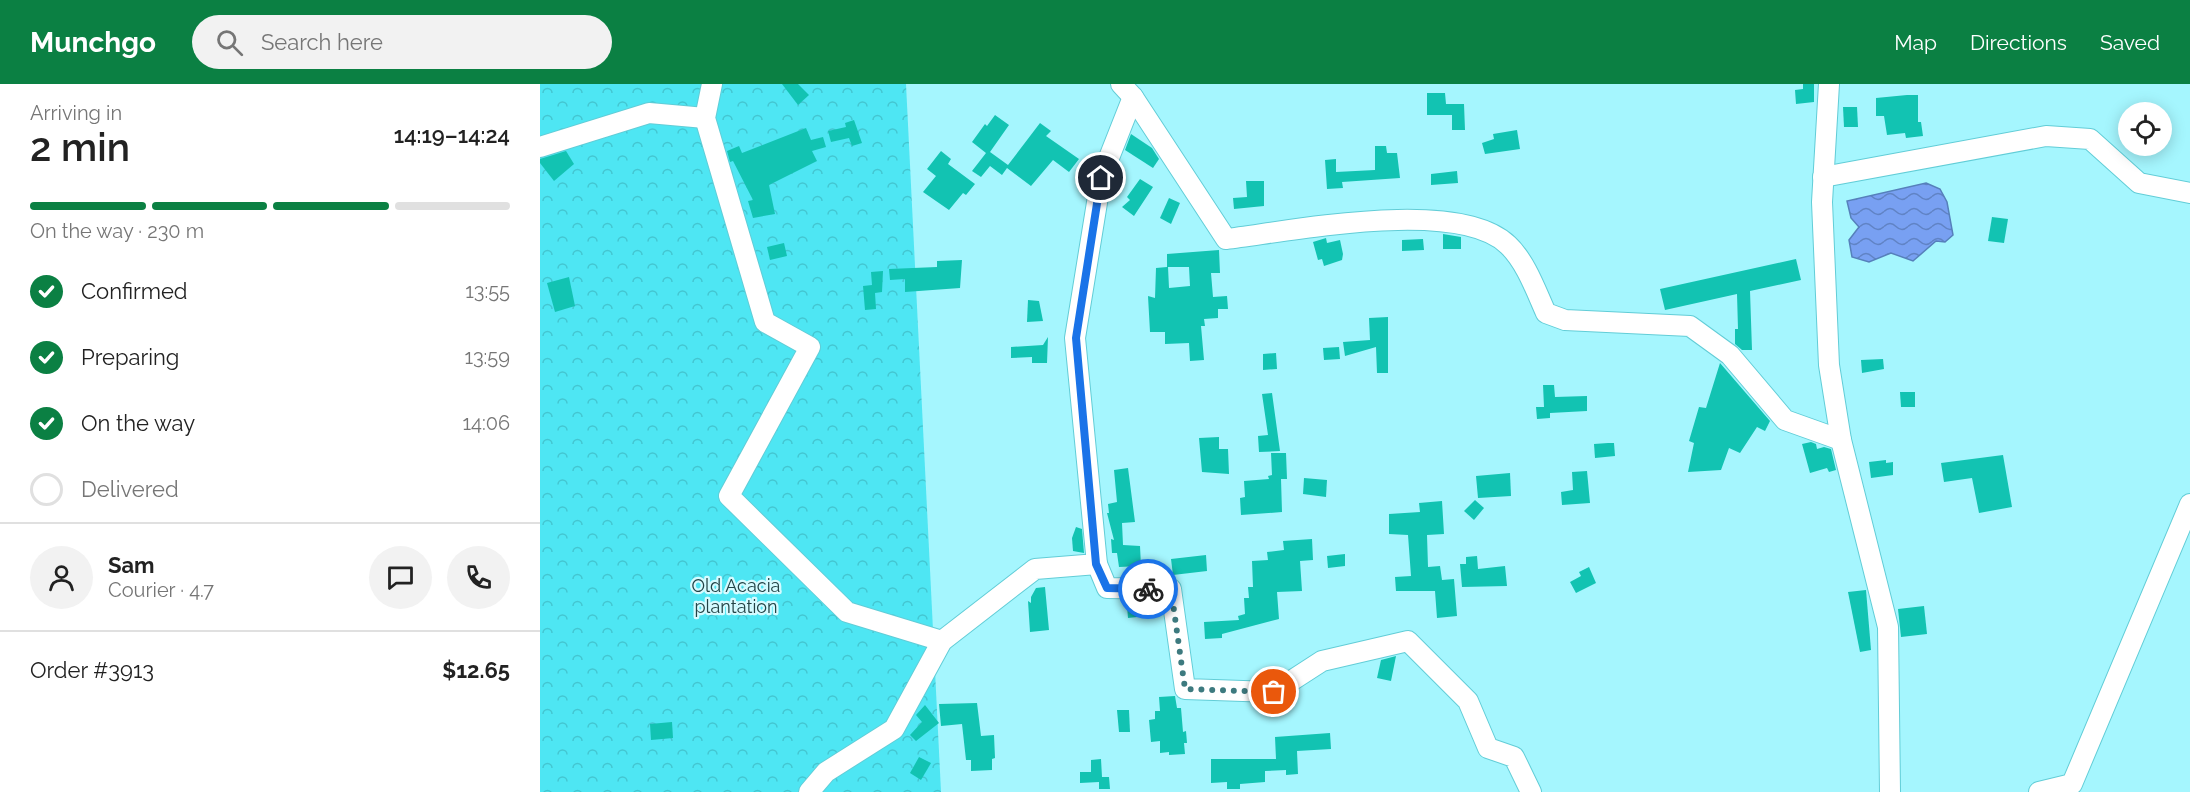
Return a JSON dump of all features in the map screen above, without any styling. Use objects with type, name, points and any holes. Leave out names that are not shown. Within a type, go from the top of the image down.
[{"type":"street","points":[[712,84],[705,118],[765,322],[810,347],[729,496],[847,612],[942,641]]},
{"type":"street","points":[[1829,84],[1822,202],[1829,365],[1841,440],[1888,627],[1890,792]]},
{"type":"street","points":[[1127,91],[1226,239],[1400,219],[1482,228],[1509,245],[1530,277],[1546,313],[1565,320],[1690,326],[1730,355],[1785,420],[1841,440]]},
{"type":"street","points":[[1127,91],[1101,178],[1076,338],[1096,564],[1107,588],[1171,589],[1185,689],[1274,692],[1322,661],[1408,641],[1468,701],[1488,748],[1514,757],[1531,792]]},
{"type":"street","points":[[540,147],[648,113],[705,118]]},
{"type":"street","points":[[1823,177],[2046,136],[2090,139],[2139,183],[2190,194]]},
{"type":"street","points":[[2039,792],[2072,784],[2190,504]]},
{"type":"street","points":[[809,792],[826,772],[894,729],[942,641],[1035,569],[1096,564]]},
{"type":"green space","name":"Old Acacia plantation","points":[[540,84],[906,84],[941,792],[540,792]]},
{"type":"water","points":[[1926,183],[1940,189],[1947,202],[1953,235],[1945,242],[1936,241],[1913,261],[1891,253],[1869,262],[1852,257],[1849,240],[1859,227],[1851,218],[1847,201]]},
{"type":"building","points":[[782,84],[798,84],[809,95],[798,105]]},
{"type":"building","points":[[1803,84],[1814,84],[1814,102],[1796,104],[1795,90],[1803,89]]},
{"type":"building","points":[[1427,93],[1445,93],[1446,104],[1464,104],[1465,130],[1452,130],[1452,115],[1427,115]]},
{"type":"building","points":[[1918,95],[1918,122],[1921,122],[1923,136],[1906,138],[1905,133],[1887,135],[1884,116],[1876,116],[1876,98]]},
{"type":"building","points":[[1843,107],[1857,107],[1858,127],[1844,127]]},
{"type":"building","points":[[995,115],[1009,125],[990,152],[1008,165],[1040,123],[1051,131],[1046,136],[1079,159],[1069,172],[1053,160],[1031,186],[1007,168],[1002,175],[990,166],[981,177],[972,171],[986,153],[972,142]]},
{"type":"building","points":[[854,120],[862,143],[852,146],[849,138],[831,142],[828,131],[846,127],[845,123]]},
{"type":"building","points":[[806,128],[811,140],[823,137],[826,147],[812,151],[817,161],[769,185],[775,214],[753,218],[748,201],[753,200],[733,161],[730,162],[727,151],[739,146],[742,153]]},
{"type":"building","points":[[1517,130],[1520,149],[1485,154],[1482,143],[1494,139],[1493,134]]},
{"type":"building","points":[[1131,134],[1152,148],[1159,159],[1153,168],[1125,150]]},
{"type":"building","points":[[1375,146],[1386,146],[1387,153],[1397,153],[1400,178],[1342,182],[1343,188],[1327,189],[1325,160],[1336,159],[1336,172],[1375,170]]},
{"type":"building","points":[[566,151],[574,164],[554,181],[540,163],[540,159]]},
{"type":"building","points":[[941,151],[951,159],[948,164],[975,184],[966,195],[963,193],[949,210],[923,192],[936,176],[927,169]]},
{"type":"building","points":[[1457,171],[1458,183],[1431,185],[1431,174]]},
{"type":"building","points":[[1140,179],[1153,187],[1134,216],[1122,207],[1130,200],[1127,197]]},
{"type":"building","points":[[1246,181],[1264,181],[1264,206],[1234,209],[1233,198],[1247,197]]},
{"type":"building","points":[[1169,198],[1180,203],[1171,224],[1160,218]]},
{"type":"building","points":[[1992,217],[2008,219],[2004,243],[1988,241]]},
{"type":"building","points":[[1443,234],[1461,237],[1461,249],[1443,249]]},
{"type":"building","points":[[1326,238],[1327,243],[1340,240],[1343,254],[1342,260],[1324,266],[1322,259],[1318,260],[1313,242]]},
{"type":"building","points":[[1423,239],[1424,250],[1402,251],[1402,240]]},
{"type":"building","points":[[784,243],[787,256],[770,260],[767,247]]},
{"type":"building","points":[[1219,250],[1220,273],[1211,273],[1213,297],[1227,296],[1228,309],[1218,309],[1218,318],[1204,319],[1205,326],[1201,326],[1204,360],[1190,361],[1189,343],[1165,344],[1165,332],[1150,332],[1148,296],[1155,298],[1156,268],[1167,267],[1167,254]],"holes":[[[1168,267],[1189,267],[1190,286],[1169,288]]]},
{"type":"building","points":[[1796,259],[1801,280],[1750,291],[1752,350],[1742,350],[1735,344],[1735,329],[1738,329],[1737,294],[1665,310],[1660,289]]},
{"type":"building","points":[[962,260],[960,288],[905,292],[905,279],[890,280],[889,269],[937,267],[937,261]]},
{"type":"building","points":[[883,271],[882,292],[875,293],[876,309],[865,310],[863,286],[872,285],[871,272]]},
{"type":"building","points":[[569,277],[575,306],[555,312],[547,283]]},
{"type":"building","points":[[1028,300],[1039,301],[1043,321],[1027,322]]},
{"type":"building","points":[[1388,317],[1388,373],[1377,373],[1376,347],[1345,356],[1343,342],[1370,340],[1369,318]]},
{"type":"building","points":[[1048,337],[1047,363],[1032,363],[1032,357],[1011,358],[1011,347],[1043,345]]},
{"type":"building","points":[[1339,347],[1340,359],[1324,360],[1323,348]]},
{"type":"building","points":[[1276,353],[1277,369],[1263,370],[1263,354]]},
{"type":"building","points":[[1883,359],[1884,369],[1862,373],[1861,360]]},
{"type":"building","points":[[1720,363],[1770,421],[1765,431],[1757,427],[1740,453],[1729,448],[1721,470],[1688,472],[1694,443],[1689,441],[1699,407],[1706,408]]},
{"type":"building","points":[[1543,385],[1554,385],[1555,397],[1587,396],[1587,411],[1550,413],[1550,418],[1537,419],[1536,407],[1544,407]]},
{"type":"building","points":[[1900,392],[1915,392],[1915,407],[1901,407]]},
{"type":"building","points":[[1272,393],[1280,451],[1259,452],[1258,436],[1268,435],[1262,394]]},
{"type":"building","points":[[1219,437],[1219,449],[1228,449],[1229,474],[1202,472],[1199,438]]},
{"type":"building","points":[[1811,442],[1816,444],[1817,449],[1824,447],[1831,449],[1836,470],[1829,472],[1827,468],[1810,473],[1802,444]]},
{"type":"building","points":[[1614,443],[1615,456],[1595,458],[1594,444]]},
{"type":"building","points":[[1271,453],[1286,453],[1287,479],[1281,479],[1282,512],[1241,515],[1240,498],[1245,497],[1244,481],[1269,479],[1268,476],[1272,475]]},
{"type":"building","points":[[2003,455],[2012,507],[1979,513],[1972,478],[1944,482],[1941,463]]},
{"type":"building","points":[[1886,460],[1886,463],[1893,462],[1893,475],[1871,478],[1869,462]]},
{"type":"building","points":[[1128,468],[1135,522],[1122,523],[1123,545],[1140,546],[1141,566],[1119,567],[1117,553],[1112,553],[1111,539],[1114,540],[1107,513],[1109,513],[1108,504],[1117,502],[1114,470]]},
{"type":"building","points":[[1587,471],[1590,503],[1562,505],[1561,492],[1573,490],[1572,472]]},
{"type":"building","points":[[1510,473],[1511,496],[1478,498],[1476,476]]},
{"type":"building","points":[[1304,478],[1327,480],[1326,497],[1303,494]]},
{"type":"building","points":[[1475,500],[1484,508],[1474,520],[1464,511]]},
{"type":"building","points":[[1442,501],[1444,534],[1427,535],[1428,567],[1440,566],[1442,580],[1454,579],[1457,616],[1437,618],[1435,591],[1396,591],[1395,577],[1411,576],[1408,535],[1389,534],[1389,514],[1420,512],[1419,503]]},
{"type":"building","points":[[1076,527],[1082,529],[1084,553],[1073,551],[1072,538]]},
{"type":"building","points":[[1312,539],[1313,560],[1300,561],[1302,591],[1277,592],[1279,619],[1222,634],[1222,638],[1205,639],[1204,622],[1239,620],[1238,616],[1245,614],[1244,598],[1249,598],[1248,587],[1253,587],[1252,561],[1268,560],[1267,552],[1284,550],[1283,541]]},
{"type":"building","points":[[1345,554],[1345,566],[1328,568],[1327,556]]},
{"type":"building","points":[[1206,555],[1207,571],[1173,575],[1171,559]]},
{"type":"building","points":[[1477,556],[1478,569],[1505,566],[1507,586],[1462,587],[1460,564],[1466,564],[1466,557]]},
{"type":"building","points":[[1589,567],[1596,583],[1576,593],[1570,582],[1581,576],[1579,572]]},
{"type":"building","points":[[1045,587],[1049,630],[1030,632],[1028,601],[1031,603],[1031,597],[1036,588]]},
{"type":"building","points":[[1866,590],[1871,650],[1860,652],[1848,592]]},
{"type":"building","points":[[1145,604],[1146,616],[1128,618],[1127,606]]},
{"type":"building","points":[[1924,606],[1927,634],[1901,637],[1898,609]]},
{"type":"building","points":[[1396,656],[1391,681],[1377,678],[1381,660]]},
{"type":"building","points":[[1175,696],[1177,708],[1181,708],[1183,732],[1186,731],[1187,743],[1184,743],[1185,754],[1169,755],[1169,752],[1160,753],[1160,741],[1151,742],[1149,720],[1155,719],[1155,711],[1160,711],[1159,697]]},
{"type":"building","points":[[977,703],[981,736],[994,735],[995,758],[992,759],[992,770],[971,771],[971,760],[966,760],[962,724],[941,726],[939,704]]},
{"type":"building","points":[[925,705],[939,723],[916,741],[910,735],[922,722],[916,715]]},
{"type":"building","points":[[1117,710],[1129,710],[1130,732],[1119,732]]},
{"type":"building","points":[[672,722],[673,738],[651,740],[650,724]]},
{"type":"building","points":[[1330,733],[1331,749],[1297,751],[1298,774],[1286,775],[1286,770],[1265,771],[1265,782],[1240,784],[1240,789],[1227,789],[1227,782],[1211,783],[1211,759],[1276,759],[1275,737]]},
{"type":"building","points":[[919,757],[931,763],[921,780],[910,773]]},
{"type":"building","points":[[1101,759],[1102,777],[1109,777],[1110,789],[1099,789],[1099,782],[1080,783],[1080,772],[1091,772],[1091,760]]},
{"type":"way so far","points":[[1148,589],[1171,589],[1185,689],[1274,692]]},
{"type":"route","points":[[1101,178],[1076,338],[1096,564],[1107,588],[1148,589]]}]
